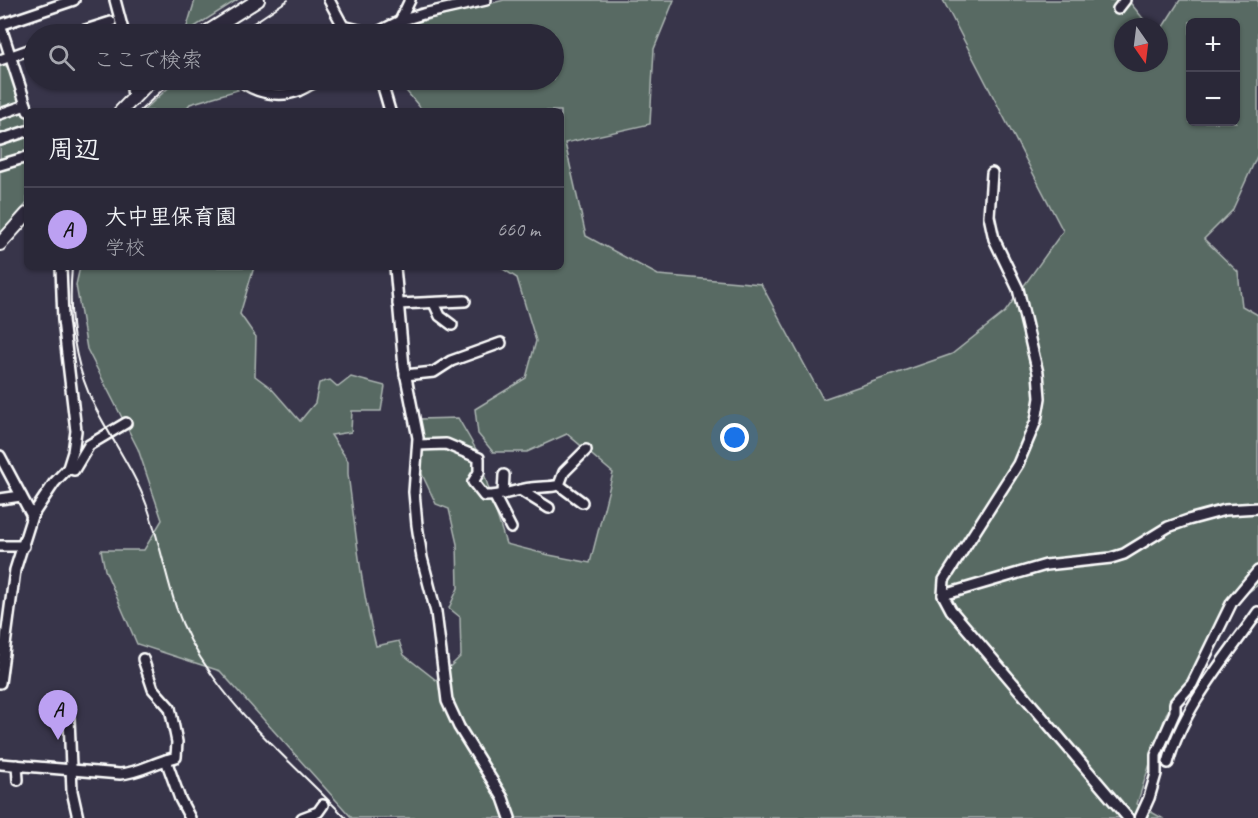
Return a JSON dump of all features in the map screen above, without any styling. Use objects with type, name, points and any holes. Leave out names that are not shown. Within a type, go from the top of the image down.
[{"type":"main road","points":[[220,24],[257,0]]},
{"type":"main road","points":[[124,108],[141,90]]},
{"type":"main road","points":[[0,244],[24,217]]},
{"type":"street","points":[[27,108],[1,30],[74,0]]},
{"type":"street","points":[[115,0],[121,24]]},
{"type":"street","points":[[328,0],[342,24]]},
{"type":"street","points":[[400,21],[410,0]]},
{"type":"street","points":[[394,24],[486,0]]},
{"type":"street","points":[[1118,9],[1125,0]]},
{"type":"street","points":[[102,24],[111,21]]},
{"type":"street","points":[[0,60],[24,51]]},
{"type":"street","points":[[133,90],[134,97]]},
{"type":"street","points":[[259,90],[273,94],[301,90]]},
{"type":"street","points":[[384,90],[389,108]]},
{"type":"street","points":[[0,114],[24,109]]},
{"type":"street","points":[[0,140],[24,132]]},
{"type":"street","points":[[0,165],[24,158]]},
{"type":"street","points":[[992,173],[989,216],[994,238],[1018,289],[1038,373],[1040,398],[1033,430],[1018,464],[944,580],[943,595],[951,610],[1128,818]]},
{"type":"street","points":[[0,683],[15,570],[32,516],[54,483],[68,468],[76,431],[63,320],[61,270]]},
{"type":"street","points":[[395,270],[405,375],[418,438],[414,492],[417,525],[422,558],[436,612],[447,701],[459,727],[503,798],[510,818]]},
{"type":"street","points":[[398,304],[465,301]]},
{"type":"street","points":[[434,303],[440,316],[452,325]]},
{"type":"street","points":[[405,375],[434,372],[451,361],[501,343]]},
{"type":"street","points":[[68,468],[74,470],[89,445],[126,423]]},
{"type":"street","points":[[418,445],[446,444],[479,458],[479,472],[473,482],[484,496],[532,487],[559,486],[582,502]]},
{"type":"street","points":[[559,486],[564,472],[586,450]]},
{"type":"street","points":[[1,461],[32,516]]},
{"type":"street","points":[[504,475],[499,495],[511,528]]},
{"type":"street","points":[[520,490],[549,508]]},
{"type":"street","points":[[0,499],[21,496]]},
{"type":"street","points":[[943,595],[1046,565],[1111,558],[1124,554],[1168,527],[1188,520],[1226,510],[1258,508]]},
{"type":"street","points":[[0,546],[24,546]]},
{"type":"street","points":[[1140,818],[1156,774],[1156,755],[1175,712],[1175,703],[1192,684],[1232,602],[1258,571]]},
{"type":"street","points":[[1168,763],[1182,723],[1258,612]]},
{"type":"street","points":[[1,764],[134,774],[151,765],[176,757],[177,742],[170,708],[153,689],[143,659]]},
{"type":"street","points":[[69,717],[72,791],[78,818]]},
{"type":"street","points":[[0,757],[0,771]]},
{"type":"street","points":[[166,760],[180,799],[190,818]]},
{"type":"street","points":[[17,765],[18,780]]},
{"type":"street","points":[[308,817],[318,812],[324,805]]},
{"type":"green space","points":[[195,0],[237,0],[199,24],[188,24]]},
{"type":"green space","points":[[504,0],[674,0],[654,49],[650,124],[565,143],[586,236],[658,275],[761,284],[823,399],[952,354],[1005,312],[1063,231],[943,0],[1128,0],[1143,18],[1114,18],[1114,72],[1168,72],[1168,19],[1180,0],[1258,0],[1258,154],[1232,211],[1204,239],[1238,272],[1242,306],[1258,315],[1258,585],[1237,601],[1166,714],[1137,804],[1162,818],[352,818],[220,671],[137,644],[105,570],[101,550],[144,550],[162,520],[138,449],[87,349],[76,285],[79,270],[253,270],[240,314],[256,337],[255,376],[271,388],[300,421],[315,403],[319,383],[330,380],[338,387],[351,377],[385,386],[381,411],[352,411],[351,432],[331,435],[348,461],[359,561],[376,646],[399,641],[404,655],[436,680],[461,656],[460,617],[449,608],[458,588],[457,544],[449,509],[436,504],[412,453],[419,419],[458,418],[477,451],[506,544],[590,563],[613,473],[567,434],[527,452],[493,452],[478,434],[475,409],[526,378],[536,341],[517,278],[505,270],[564,270],[564,108],[420,108],[405,90],[564,90],[564,24],[411,24]]},
{"type":"green space","points":[[3,64],[17,74],[25,108],[24,206],[0,234],[0,66]]},
{"type":"green space","points":[[166,90],[238,90],[190,104],[187,108],[146,108]]},
{"type":"railway","points":[[252,24],[288,0]]},
{"type":"railway","points":[[143,108],[162,90]]},
{"type":"railway","points":[[72,270],[72,320],[81,372],[94,405],[142,493],[176,607],[187,634],[212,675],[242,713],[346,818]]},
{"type":"place","name":"大中里保育園","points":[[58,740]]}]
